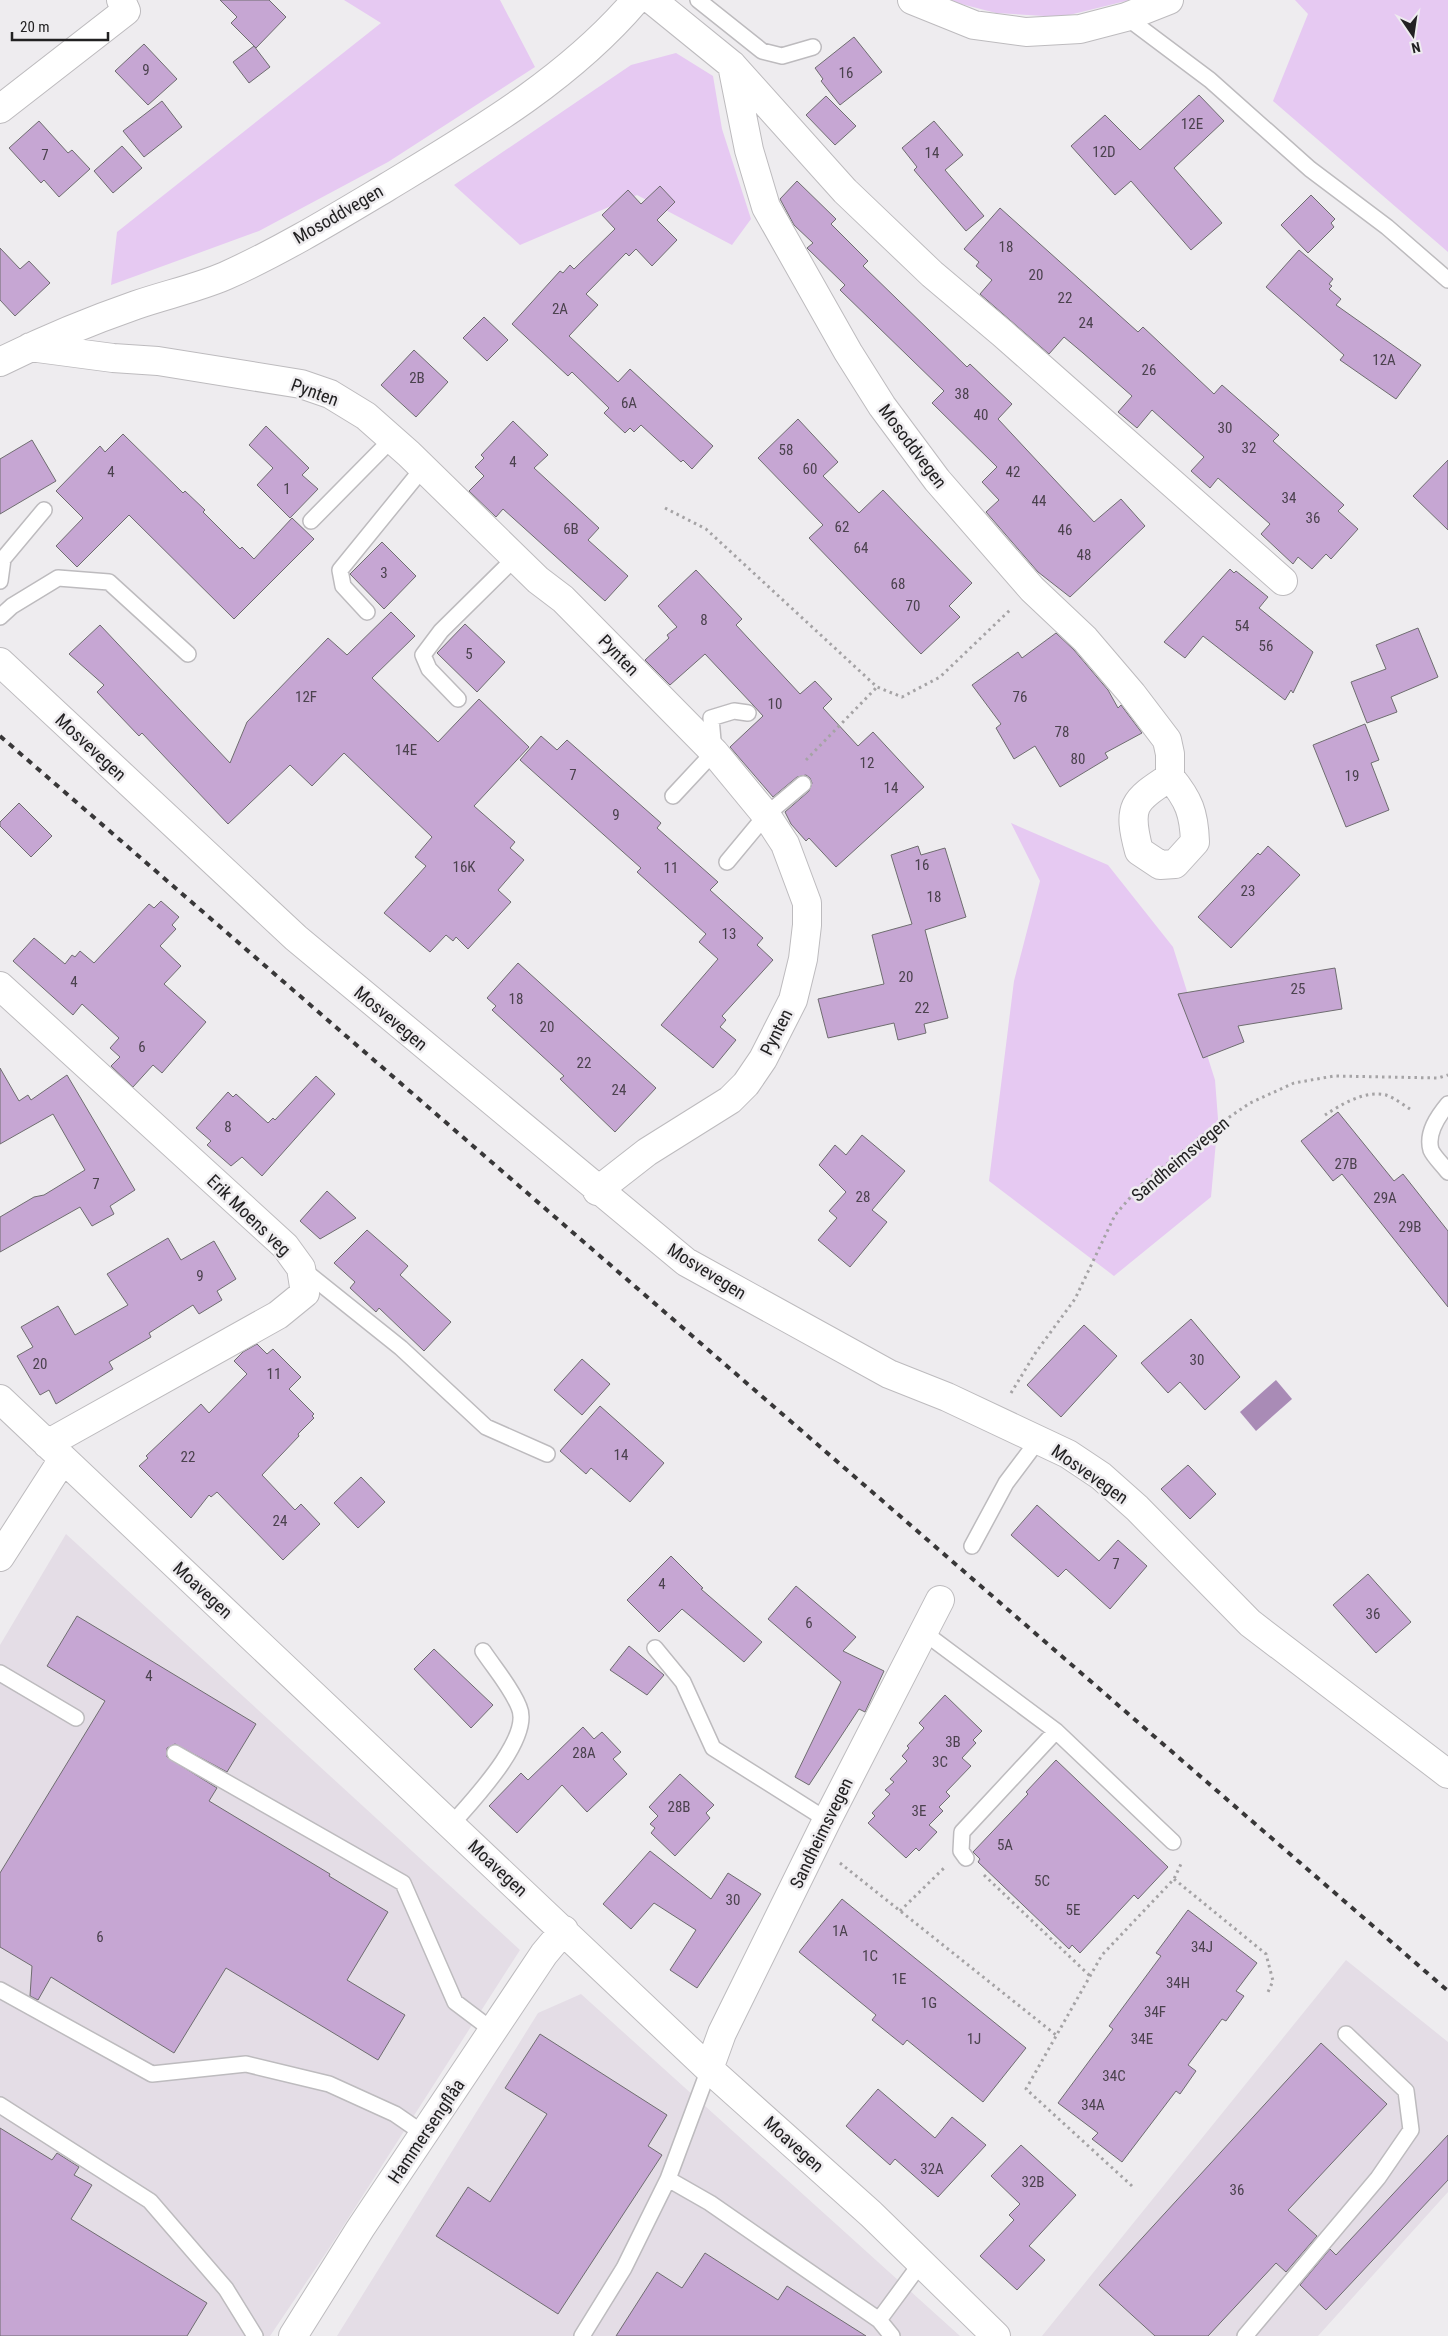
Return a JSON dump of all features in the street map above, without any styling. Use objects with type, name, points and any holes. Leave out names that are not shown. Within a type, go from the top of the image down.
[{"type":"street","points":[[0,109],[126,11],[121,0]]},
{"type":"street","name":"Mosoddvegen","points":[[0,362],[30,347],[134,306],[224,276],[360,203],[484,128],[543,87],[615,25],[636,0]]},
{"type":"street","points":[[652,0],[732,65],[845,191],[932,274],[1002,332],[1283,581]]},
{"type":"street","points":[[912,0],[974,24],[1026,32],[1080,29],[1126,17],[1169,0]]},
{"type":"street","name":"Mosoddvegen","points":[[732,65],[749,150],[766,207],[848,352],[882,406],[937,480],[1032,589],[1085,639],[1132,694],[1166,740],[1170,754],[1170,777]]},
{"type":"street","name":"Pynten","points":[[30,347],[113,358],[158,361],[301,384],[330,394],[366,416],[576,612],[714,752],[766,815],[785,844],[807,903],[807,925],[803,959],[793,1000],[763,1060],[746,1084],[730,1100],[647,1152],[597,1190]]},
{"type":"street","name":"Mosvevegen","points":[[0,662],[296,938],[686,1262],[889,1374],[993,1418],[1068,1454],[1100,1476],[1137,1508],[1250,1623],[1448,1774]]},
{"type":"street","name":"Erik Moens veg","points":[[0,986],[285,1246],[301,1268],[305,1293],[278,1316],[55,1451]]},
{"type":"street","name":"Moavegen","points":[[0,1399],[452,1824],[709,2069],[871,2214],[996,2336]]},
{"type":"street","points":[[0,1557],[55,1451]]},
{"type":"street","name":"Sandheimsvegen","points":[[709,2069],[722,2033],[821,1832],[922,1630],[940,1600]]},
{"type":"street","name":"Hammersengflåa","points":[[293,2336],[360,2229],[492,2030],[544,1954],[564,1930]]},
{"type":"lane","points":[[698,0],[762,51],[782,56],[813,48]]},
{"type":"lane","points":[[1126,17],[1210,80],[1310,169],[1387,227],[1448,280]]},
{"type":"lane","points":[[310,521],[392,439]]},
{"type":"lane","points":[[367,612],[343,586],[340,570],[423,468]]},
{"type":"lane","points":[[0,581],[3,559],[44,510]]},
{"type":"lane","points":[[458,698],[429,670],[423,655],[441,631],[516,557]]},
{"type":"lane","points":[[0,617],[12,606],[58,578],[109,582],[188,654]]},
{"type":"lane","points":[[673,796],[714,752],[712,718],[734,710],[748,713]]},
{"type":"lane","points":[[727,862],[766,815],[803,784]]},
{"type":"lane","points":[[1443,1110],[1430,1136],[1432,1151],[1448,1172]]},
{"type":"lane","points":[[301,1268],[401,1348],[486,1427],[547,1454]]},
{"type":"lane","points":[[972,1546],[1006,1483],[1039,1439]]},
{"type":"lane","points":[[922,1630],[1056,1732],[1173,1842]]},
{"type":"lane","points":[[655,1648],[683,1682],[713,1748],[821,1832]]},
{"type":"lane","points":[[452,1824],[502,1763],[515,1740],[520,1720],[520,1708],[483,1652]]},
{"type":"lane","points":[[0,1673],[76,1718]]},
{"type":"lane","points":[[964,1855],[962,1832],[1056,1732]]},
{"type":"lane","points":[[176,1753],[403,1883],[455,2002],[492,2030]]},
{"type":"lane","points":[[0,1990],[152,2074],[246,2064],[329,2084],[395,2114],[424,2134]]},
{"type":"lane","points":[[1245,2336],[1378,2178],[1411,2130],[1406,2091],[1346,2034]]},
{"type":"lane","points":[[582,2336],[624,2268],[668,2179],[709,2069]]},
{"type":"lane","points":[[0,2105],[150,2201],[226,2289],[255,2336]]},
{"type":"lane","points":[[668,2179],[710,2203],[879,2320],[892,2336]]},
{"type":"lane","points":[[879,2320],[921,2263]]},
{"type":"path","points":[[665,508],[706,529],[877,687],[902,697],[940,677],[1032,589]]},
{"type":"path","points":[[801,765],[877,687]]},
{"type":"path","name":"Sandheimsvegen","points":[[993,1418],[1036,1352],[1075,1299],[1115,1215],[1142,1184],[1203,1135],[1250,1103],[1294,1083],[1334,1076],[1438,1078],[1448,1075]]},
{"type":"path","points":[[1325,1115],[1342,1104],[1365,1095],[1386,1095],[1414,1111],[1443,1110]]},
{"type":"path","points":[[821,1832],[900,1911],[1056,2035]]},
{"type":"path","points":[[1132,2186],[1026,2089],[1102,1955],[1174,1879],[1182,1865],[1180,1851],[1173,1842]]},
{"type":"path","points":[[900,1911],[964,1855],[1090,1976]]},
{"type":"path","points":[[1174,1879],[1266,1954],[1273,1981],[1268,1992]]},
{"type":"shaded area","points":[[344,0],[500,0],[535,67],[388,162],[259,231],[111,285],[117,232],[381,23]]},
{"type":"shaded area","points":[[946,0],[1130,0],[1061,17],[996,13]]},
{"type":"shaded area","points":[[1295,0],[1448,0],[1448,252],[1273,101],[1308,14]]},
{"type":"shaded area","points":[[676,53],[713,76],[722,129],[751,219],[732,245],[637,195],[520,245],[454,185],[631,65]]},
{"type":"shaded area","points":[[1011,823],[1108,865],[1173,947],[1215,1080],[1218,1119],[1211,1197],[1114,1276],[989,1181],[1014,981],[1040,881]]},
{"type":"shaded area","points":[[1276,1380],[1292,1399],[1256,1431],[1240,1412]]},
{"type":"shaded area","points":[[66,1534],[520,1950],[326,2253],[270,2336],[0,2336],[0,1645]]},
{"type":"shaded area","points":[[1346,1960],[1448,2042],[1448,2192],[1318,2336],[1042,2336]]},
{"type":"shaded area","points":[[581,1994],[960,2336],[337,2336],[538,2013]]},
{"type":"building","points":[[220,0],[269,0],[286,17],[256,48],[231,23],[237,17]]},
{"type":"building","points":[[854,37],[882,72],[840,105],[821,81],[823,79],[815,68]]},
{"type":"building","points":[[144,44],[177,79],[148,105],[115,71]]},
{"type":"building","points":[[254,46],[270,67],[249,83],[233,62]]},
{"type":"building","points":[[1199,95],[1224,121],[1174,168],[1222,223],[1191,250],[1131,181],[1115,195],[1071,146],[1105,115],[1140,150]]},
{"type":"building","points":[[826,96],[856,126],[835,145],[806,115]]},
{"type":"building","points":[[162,101],[182,127],[144,157],[123,131]]},
{"type":"building","points":[[39,121],[68,153],[72,150],[90,169],[59,197],[44,180],[41,183],[9,148]]},
{"type":"building","points":[[934,121],[963,155],[945,170],[984,216],[966,231],[914,170],[917,167],[902,148]]},
{"type":"building","points":[[122,146],[142,168],[113,193],[94,171]]},
{"type":"building","points":[[797,181],[836,219],[831,224],[868,261],[863,266],[967,367],[970,364],[1012,404],[998,419],[1094,522],[1121,499],[1145,526],[1070,597],[1038,572],[986,512],[999,500],[982,482],[997,467],[932,403],[944,391],[840,290],[845,285],[807,248],[813,243],[794,225],[780,199]]},
{"type":"building","points":[[660,186],[675,202],[657,220],[677,240],[652,266],[636,249],[629,256],[626,253],[586,294],[598,305],[569,336],[618,382],[630,369],[713,446],[692,469],[683,460],[681,462],[641,425],[634,432],[630,428],[625,433],[604,413],[609,408],[572,372],[568,376],[512,324],[560,271],[563,273],[570,265],[574,269],[615,229],[602,215],[628,190],[641,204]]},
{"type":"building","points":[[1311,195],[1335,219],[1331,223],[1334,227],[1308,253],[1281,225]]},
{"type":"building","points":[[1000,208],[1138,332],[1143,327],[1214,394],[1222,385],[1279,435],[1273,441],[1344,505],[1338,511],[1358,529],[1331,559],[1326,554],[1312,569],[1298,557],[1293,564],[1261,534],[1270,524],[1218,478],[1210,488],[1191,471],[1204,457],[1152,410],[1137,428],[1118,412],[1132,396],[1083,353],[1064,337],[1049,354],[980,294],[992,280],[976,266],[979,262],[964,249]]},
{"type":"building","points":[[0,248],[20,269],[29,261],[50,283],[15,316],[0,300]]},
{"type":"building","points":[[1299,250],[1333,279],[1329,284],[1332,286],[1329,289],[1341,299],[1336,305],[1421,365],[1396,399],[1340,360],[1344,355],[1266,287]]},
{"type":"building","points":[[484,317],[508,340],[487,361],[463,338]]},
{"type":"building","points":[[414,350],[448,382],[416,417],[381,385]]},
{"type":"building","points":[[798,419],[838,462],[823,476],[859,513],[883,490],[972,583],[949,606],[960,617],[921,654],[809,538],[823,525],[758,458]]},
{"type":"building","points":[[513,421],[548,455],[534,468],[599,528],[588,540],[628,576],[605,601],[503,509],[496,517],[469,491],[484,476],[475,467],[484,458],[481,455]]},
{"type":"building","points":[[266,426],[309,468],[302,475],[318,489],[290,518],[257,485],[273,468],[249,445]]},
{"type":"building","points":[[123,434],[183,493],[185,491],[205,510],[203,512],[240,549],[242,547],[254,559],[292,518],[314,539],[234,619],[129,515],[77,567],[56,546],[83,518],[56,491],[100,446],[105,452]]},
{"type":"building","points":[[32,440],[56,481],[0,514],[0,459]]},
{"type":"building","points":[[1448,460],[1448,530],[1413,496]]},
{"type":"building","points":[[382,542],[416,576],[384,609],[350,574]]},
{"type":"building","points":[[1230,569],[1234,573],[1236,571],[1268,597],[1259,608],[1313,652],[1293,693],[1291,690],[1285,700],[1203,636],[1185,658],[1164,642]]},
{"type":"building","points":[[696,570],[742,619],[736,625],[800,694],[815,681],[832,699],[823,708],[858,746],[873,732],[924,787],[836,867],[809,838],[806,841],[791,824],[785,812],[809,791],[812,783],[810,778],[806,775],[797,777],[773,797],[730,747],[763,716],[754,706],[705,654],[670,685],[645,660],[669,638],[667,635],[677,627],[658,606]]},
{"type":"building","points":[[391,612],[415,636],[372,678],[438,742],[479,699],[529,747],[474,806],[515,842],[510,848],[524,860],[498,890],[511,902],[468,949],[456,937],[453,941],[446,935],[430,952],[384,913],[426,866],[415,857],[432,837],[344,753],[312,786],[290,765],[228,824],[142,733],[139,736],[97,692],[104,685],[69,654],[100,625],[230,763],[247,722],[328,638],[347,655]]},
{"type":"building","points":[[465,624],[505,662],[477,692],[437,653]]},
{"type":"building","points":[[1418,628],[1438,677],[1391,697],[1397,712],[1367,723],[1351,682],[1386,669],[1376,645]]},
{"type":"building","points":[[1056,633],[1074,650],[1108,690],[1118,708],[1121,705],[1142,733],[1105,753],[1108,758],[1060,787],[1035,746],[1014,759],[996,728],[1001,724],[972,685],[1018,652],[1022,658]]},
{"type":"building","points":[[1365,724],[1379,760],[1371,763],[1389,810],[1346,827],[1313,745]]},
{"type":"building","points":[[541,736],[557,750],[567,740],[661,823],[657,828],[718,882],[710,890],[763,938],[757,945],[773,960],[722,1016],[726,1020],[720,1027],[736,1040],[713,1068],[661,1025],[718,959],[699,942],[706,934],[637,872],[641,868],[520,760]]},
{"type":"building","points":[[19,803],[52,836],[31,857],[0,826],[0,822]]},
{"type":"building","points":[[918,846],[921,855],[945,848],[966,917],[925,930],[948,1018],[924,1024],[926,1033],[898,1040],[894,1023],[828,1038],[818,999],[884,984],[872,935],[912,924],[891,855]]},
{"type":"building","points":[[1268,846],[1300,875],[1231,948],[1198,917],[1258,853],[1260,855]]},
{"type":"building","points":[[161,901],[179,917],[172,925],[176,929],[160,946],[181,966],[164,984],[206,1022],[162,1073],[153,1065],[133,1087],[111,1066],[120,1057],[110,1048],[119,1038],[82,1004],[73,1015],[13,961],[34,938],[65,964],[72,955],[75,957],[80,951],[94,963],[149,904],[154,908]]},
{"type":"building","points":[[518,963],[656,1088],[615,1132],[560,1079],[564,1076],[492,1010],[496,1006],[487,998]]},
{"type":"building","points":[[1335,968],[1342,1009],[1238,1026],[1244,1042],[1203,1058],[1178,994]]},
{"type":"building","points":[[0,1068],[19,1101],[28,1095],[31,1100],[67,1075],[135,1190],[110,1206],[114,1214],[92,1226],[80,1207],[0,1252],[0,1217],[34,1197],[44,1195],[85,1170],[53,1114],[0,1144]]},
{"type":"building","points":[[316,1076],[335,1094],[262,1176],[242,1157],[231,1166],[207,1145],[211,1141],[196,1128],[228,1092],[233,1097],[236,1094],[268,1123],[273,1118],[275,1120]]},
{"type":"building","points":[[1338,1112],[1394,1181],[1403,1174],[1448,1231],[1448,1307],[1342,1174],[1333,1181],[1301,1141]]},
{"type":"building","points":[[862,1135],[905,1171],[872,1210],[887,1222],[850,1267],[818,1240],[837,1218],[829,1211],[846,1192],[819,1165],[835,1145],[846,1155]]},
{"type":"building","points":[[327,1191],[356,1218],[320,1239],[300,1221]]},
{"type":"building","points":[[367,1230],[408,1266],[400,1275],[451,1322],[424,1351],[379,1308],[376,1312],[350,1288],[355,1282],[334,1263]]},
{"type":"building","points":[[168,1238],[181,1260],[214,1241],[236,1279],[217,1291],[222,1300],[199,1314],[193,1305],[149,1333],[151,1337],[109,1362],[113,1369],[56,1404],[49,1390],[40,1395],[17,1356],[33,1347],[21,1327],[58,1306],[75,1335],[128,1305],[107,1274]]},
{"type":"building","points":[[1191,1319],[1240,1377],[1205,1410],[1180,1382],[1168,1393],[1141,1363]]},
{"type":"building","points":[[1084,1325],[1117,1356],[1061,1417],[1027,1385]]},
{"type":"building","points":[[257,1344],[267,1354],[273,1349],[301,1377],[289,1389],[314,1414],[312,1416],[314,1418],[298,1434],[299,1436],[262,1475],[295,1510],[301,1504],[320,1524],[283,1560],[217,1492],[211,1497],[209,1495],[191,1518],[139,1466],[148,1458],[146,1456],[201,1404],[209,1413],[247,1374],[234,1361],[243,1352]]},
{"type":"building","points":[[582,1359],[610,1384],[582,1415],[554,1390]]},
{"type":"building","points":[[600,1406],[664,1463],[630,1502],[591,1468],[586,1474],[560,1451]]},
{"type":"building","points":[[1188,1465],[1216,1494],[1190,1519],[1161,1489]]},
{"type":"building","points":[[361,1477],[385,1502],[358,1528],[334,1503]]},
{"type":"building","points":[[1037,1505],[1099,1561],[1118,1540],[1147,1566],[1110,1609],[1066,1569],[1058,1577],[1011,1535]]},
{"type":"building","points":[[671,1556],[703,1588],[701,1589],[762,1642],[744,1662],[682,1609],[659,1632],[627,1600]]},
{"type":"building","points":[[1368,1574],[1411,1622],[1376,1653],[1333,1605]]},
{"type":"building","points":[[796,1586],[856,1637],[843,1651],[884,1671],[865,1712],[859,1709],[809,1785],[795,1777],[841,1682],[768,1619]]},
{"type":"building","points":[[77,1616],[256,1724],[227,1772],[175,1744],[167,1748],[167,1757],[217,1788],[209,1801],[330,1874],[329,1876],[388,1912],[347,1980],[405,2015],[378,2060],[226,1968],[174,2053],[51,1977],[38,2000],[30,1996],[32,1966],[0,1947],[0,1873],[105,1701],[47,1666]]},
{"type":"building","points":[[629,1646],[664,1675],[647,1695],[610,1670]]},
{"type":"building","points":[[434,1649],[493,1705],[471,1728],[414,1669]]},
{"type":"building","points":[[945,1695],[982,1731],[973,1740],[976,1743],[962,1758],[971,1766],[946,1792],[950,1796],[939,1807],[943,1811],[929,1825],[937,1832],[919,1851],[916,1848],[906,1858],[868,1823],[875,1816],[872,1813],[890,1794],[885,1790],[894,1782],[890,1779],[907,1761],[902,1756],[909,1748],[907,1746],[924,1728],[919,1723]]},
{"type":"building","points":[[583,1727],[594,1739],[602,1732],[621,1752],[613,1759],[627,1774],[587,1812],[562,1785],[517,1833],[489,1806],[521,1773],[528,1780]]},
{"type":"building","points":[[1056,1760],[1168,1867],[1138,1899],[1134,1895],[1080,1953],[1072,1945],[1069,1949],[978,1862],[980,1859],[973,1852],[1028,1794],[1026,1792]]},
{"type":"building","points":[[680,1774],[714,1805],[706,1813],[710,1818],[675,1856],[651,1833],[655,1828],[650,1824],[658,1816],[649,1807]]},
{"type":"building","points":[[650,1851],[711,1899],[728,1873],[761,1894],[697,1988],[670,1970],[696,1930],[654,1903],[631,1929],[603,1904]]},
{"type":"building","points":[[842,1899],[1026,2048],[983,2102],[907,2040],[903,2045],[872,2020],[876,2015],[799,1952]]},
{"type":"building","points":[[1188,1910],[1257,1963],[1236,1991],[1244,1996],[1226,2021],[1222,2019],[1188,2065],[1196,2071],[1180,2094],[1176,2091],[1122,2162],[1092,2139],[1098,2133],[1058,2103],[1113,2029],[1109,2026],[1161,1956],[1156,1953]]},
{"type":"building","points":[[540,2034],[667,2115],[648,2146],[662,2155],[558,2314],[436,2236],[468,2187],[490,2202],[547,2114],[505,2088]]},
{"type":"building","points":[[1321,2043],[1387,2104],[1288,2210],[1317,2236],[1286,2272],[1276,2263],[1208,2336],[1155,2336],[1099,2285]]},
{"type":"building","points":[[878,2089],[935,2138],[952,2117],[986,2145],[938,2197],[895,2159],[890,2165],[846,2126]]},
{"type":"building","points":[[0,2128],[52,2160],[57,2153],[79,2167],[74,2175],[92,2185],[71,2219],[207,2303],[187,2336],[0,2336]]},
{"type":"building","points":[[1448,2135],[1448,2180],[1326,2310],[1300,2285],[1330,2249],[1336,2255]]},
{"type":"building","points":[[1021,2145],[1076,2195],[1029,2246],[1045,2260],[1017,2290],[980,2256],[1014,2220],[1009,2215],[1020,2204],[991,2176]]},
{"type":"building","points":[[705,2253],[778,2300],[787,2286],[866,2336],[616,2336],[657,2272],[682,2288]]},
{"type":"railway","points":[[0,736],[1448,1991]]}]
